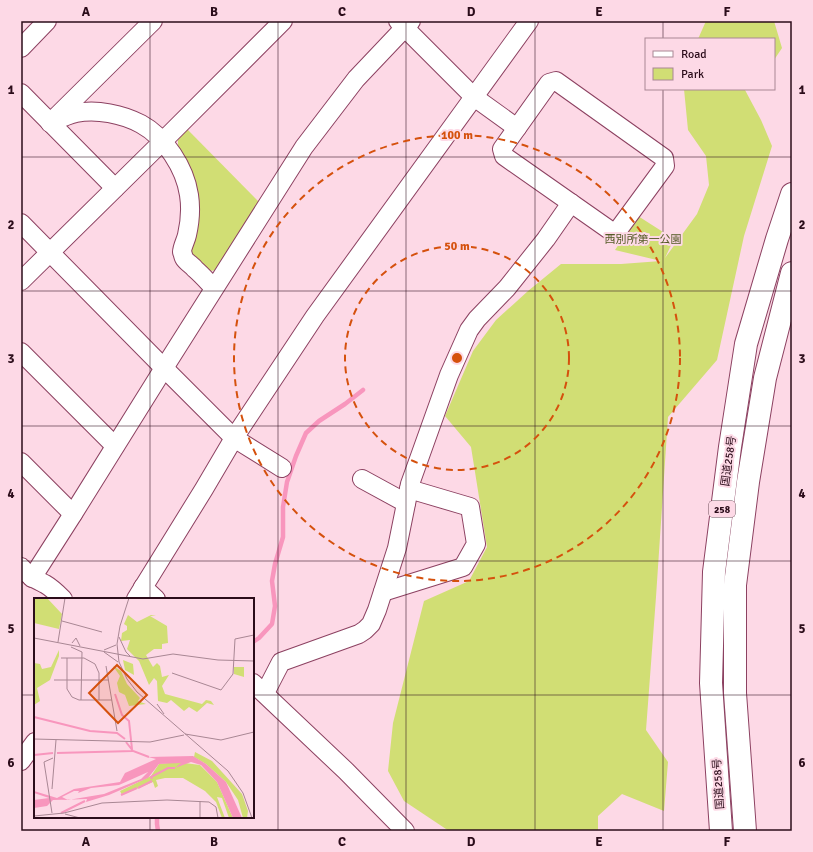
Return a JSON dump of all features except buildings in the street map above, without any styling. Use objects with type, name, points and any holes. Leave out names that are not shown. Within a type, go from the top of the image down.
[{"type":"highway","name":"国道258号","points":[[721,831],[711,683],[714,572],[730,447],[746,344],[776,239],[792,194]]},
{"type":"highway","name":"国道258号","points":[[745,831],[735,693],[736,585],[748,482],[765,378],[792,273]]},
{"type":"street","points":[[21,48],[48,21]]},
{"type":"street","points":[[50,123],[154,21]]},
{"type":"street","points":[[153,598],[139,593],[234,438],[315,316],[529,21]]},
{"type":"street","points":[[21,281],[281,22]]},
{"type":"street","points":[[62,598],[56,592],[27,572],[73,514],[214,288],[315,132],[356,78],[405,23],[474,97],[517,128]]},
{"type":"street","points":[[556,81],[664,158],[665,166],[618,230],[611,231],[571,203],[504,156],[502,149],[549,83],[556,81]]},
{"type":"street","points":[[21,94],[115,188]]},
{"type":"street","points":[[50,123],[75,113],[91,112],[112,114],[142,124],[162,142],[173,154],[178,163],[185,179],[189,196],[189,227],[182,252],[184,259],[214,288]]},
{"type":"street","points":[[406,831],[259,688],[281,662],[359,634],[371,624],[397,548],[410,484],[449,376],[469,330],[480,314],[507,288],[546,239],[571,203]]},
{"type":"street","points":[[21,223],[234,438],[282,468]]},
{"type":"street","points":[[21,352],[115,446]]},
{"type":"street","points":[[21,462],[73,514]]},
{"type":"street","points":[[362,479],[407,496],[470,507],[476,544],[463,567],[383,592]]},
{"type":"street","points":[[21,761],[34,743]]},
{"type":"green space","points":[[706,21],[774,21],[782,48],[775,58],[775,38],[698,38]]},
{"type":"green space","name":"西別所第一公園","points":[[684,90],[745,90],[761,120],[772,146],[744,236],[717,360],[668,417],[646,730],[668,762],[664,811],[622,794],[598,816],[598,831],[449,831],[404,801],[388,771],[393,723],[424,601],[469,581],[487,547],[471,447],[445,416],[473,351],[496,320],[561,264],[621,264],[661,261],[615,250],[638,216],[674,239],[665,258],[697,214],[709,185],[706,156],[688,130]]},
{"type":"green space","points":[[187,129],[261,204],[219,270],[208,271],[192,254],[178,149],[178,140]]},
{"type":"waterway","points":[[254,641],[272,624],[275,606],[272,581],[275,564],[283,537],[283,507],[287,482],[296,456],[306,433],[319,421],[363,390]]},
{"type":"waterway","points":[[157,818],[158,831]]}]
